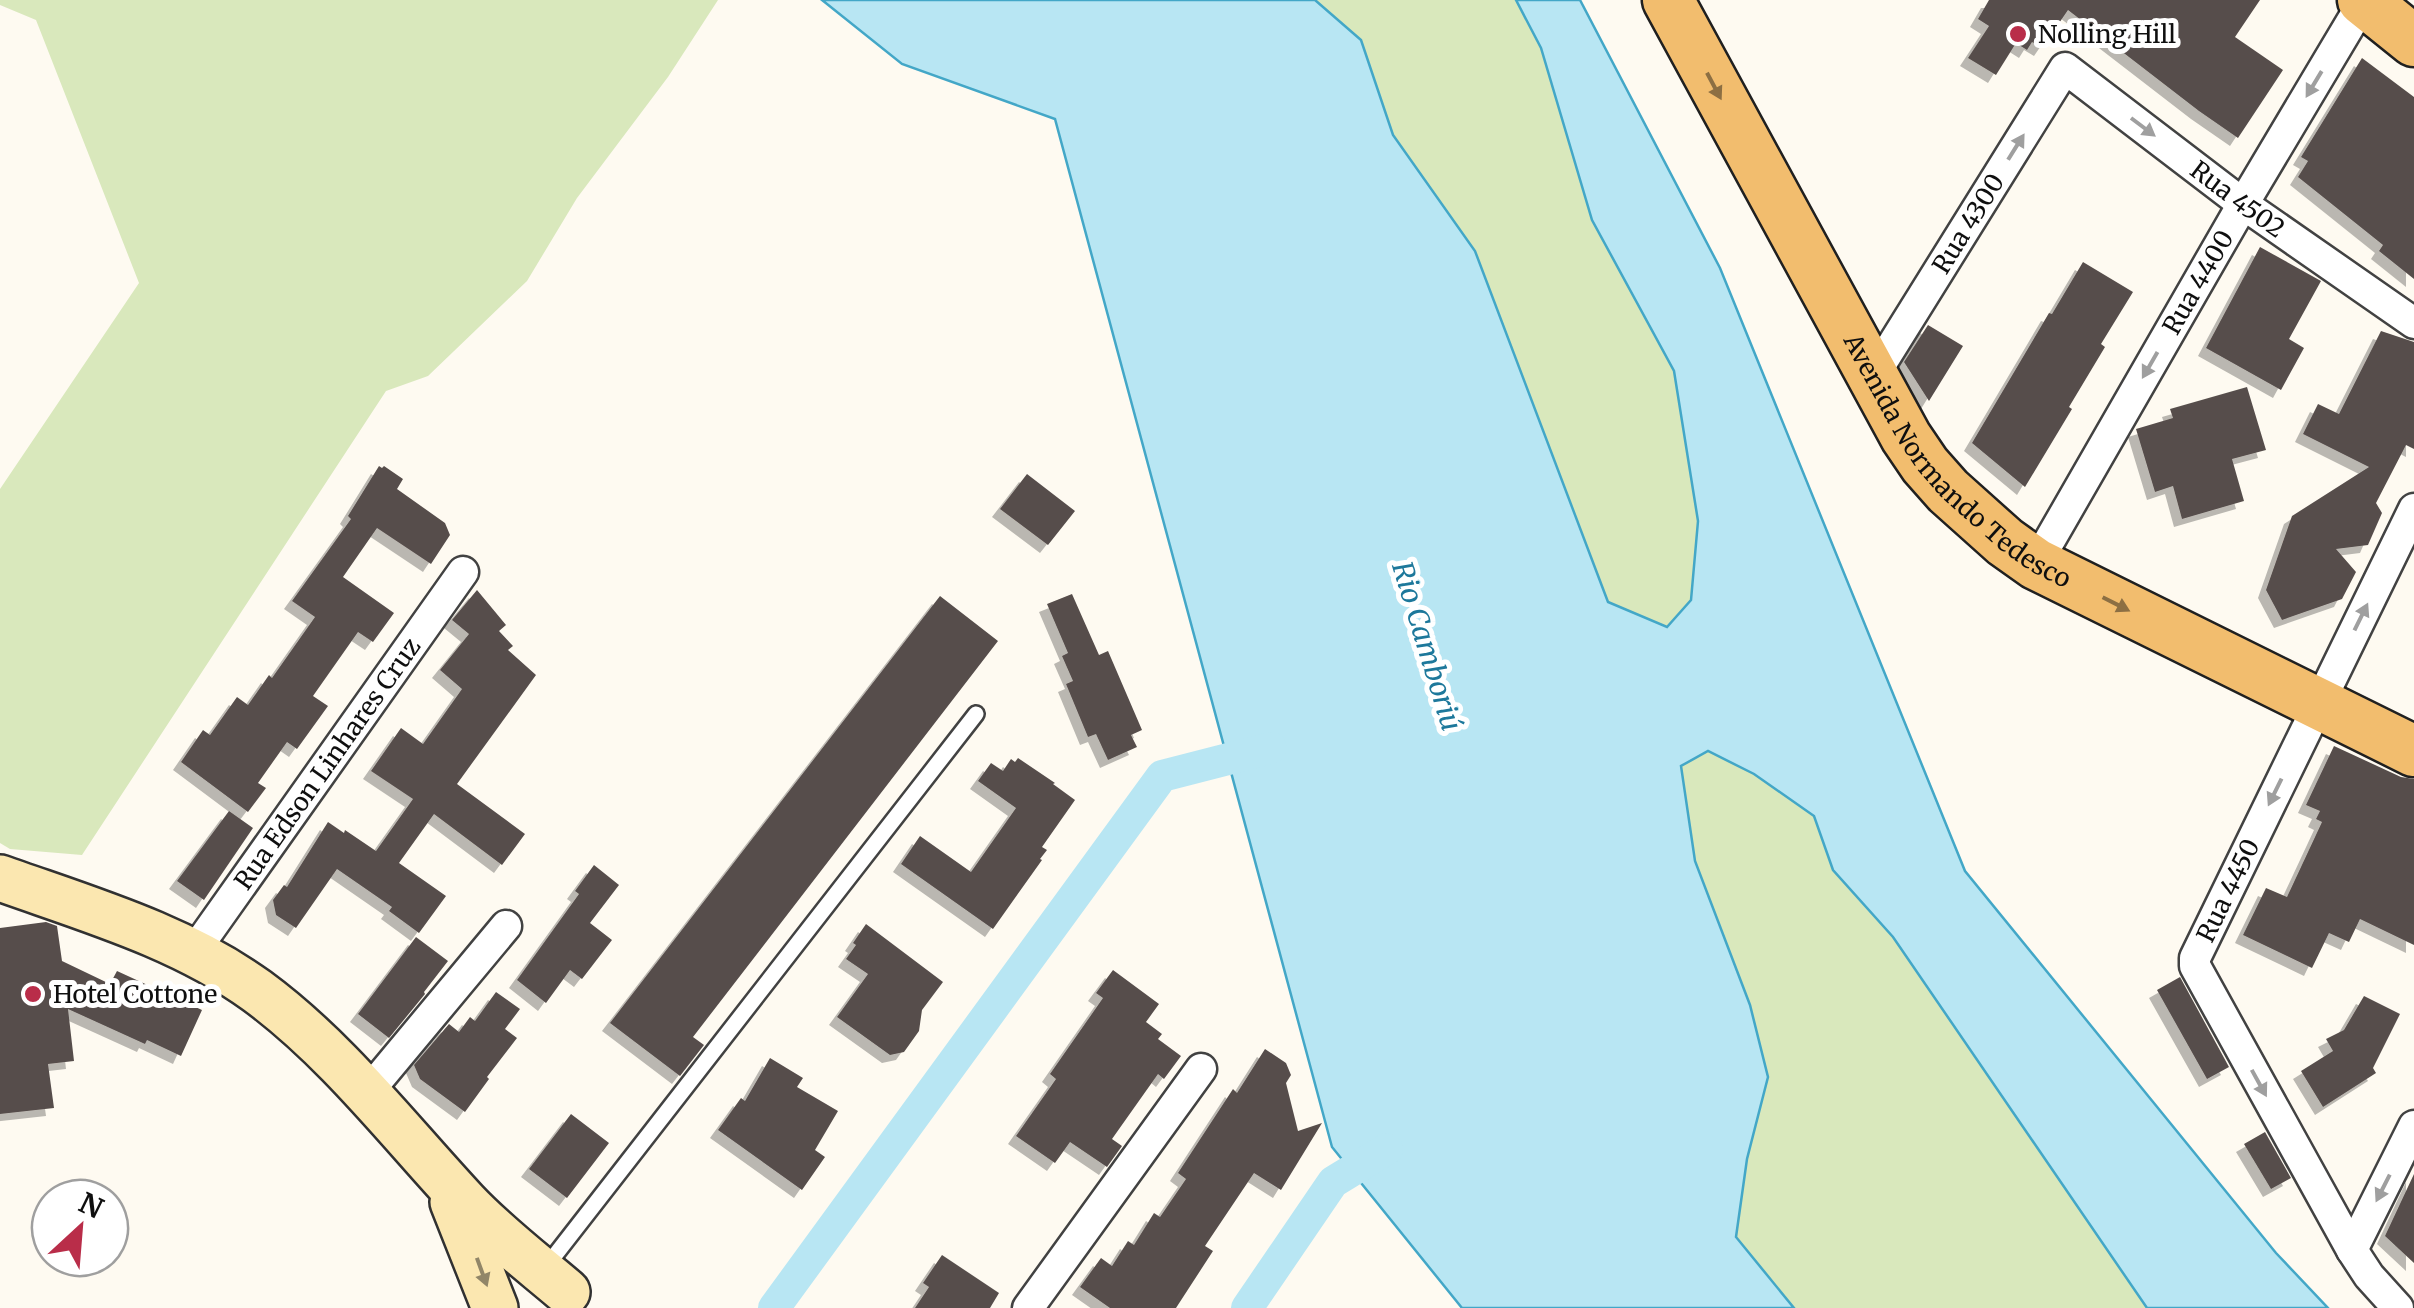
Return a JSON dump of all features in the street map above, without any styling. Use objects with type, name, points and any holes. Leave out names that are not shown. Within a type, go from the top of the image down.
[{"type":"main road","name":"Avenida Normando Tedesco","points":[[1668,0],[1872,378],[1925,465],[1948,491],[2036,564],[2414,751]]},
{"type":"main road","points":[[2364,0],[2414,41]]},
{"type":"main road","points":[[11,888],[108,918],[194,954],[258,992],[367,1093],[493,1230],[568,1291]]},
{"type":"main road","points":[[440,1173],[495,1308]]},
{"type":"main road","points":[[515,1308],[535,1294],[568,1291]]},
{"type":"street","name":"Rua 4400","points":[[2036,564],[2364,0]]},
{"type":"street","name":"Rua 4300","points":[[1872,378],[2065,68]]},
{"type":"street","name":"Rua 4502","points":[[2065,68],[2243,204],[2414,323]]},
{"type":"street","name":"Rua 4450","points":[[2398,1308],[2352,1250],[2195,966],[2414,509]]},
{"type":"street","name":"Rua Edson Linhares Cruz","points":[[194,954],[463,572]]},
{"type":"street","points":[[367,1093],[506,926]]},
{"type":"street","points":[[1028,1308],[1201,1070]]},
{"type":"street","points":[[2352,1250],[2414,1126]]},
{"type":"lane","points":[[568,1291],[976,714]]},
{"type":"green space","points":[[0,0],[718,0],[668,77],[577,198],[527,281],[428,376],[386,391],[82,855],[10,849],[0,843],[0,489],[139,283],[36,20],[0,5]]},
{"type":"green space","points":[[1315,0],[1516,0],[1541,48],[1592,220],[1674,371],[1698,521],[1691,600],[1667,628],[1608,603],[1475,251],[1393,135],[1361,40]]},
{"type":"green space","points":[[1708,751],[1754,774],[1814,816],[1833,871],[1893,937],[2147,1308],[1794,1308],[1736,1237],[1747,1159],[1750,1005],[1695,861],[1681,766]]},
{"type":"water","name":"Rio Camboriú","points":[[822,0],[1315,0],[1361,40],[1393,135],[1475,251],[1608,602],[1667,627],[1691,600],[1698,521],[1674,371],[1592,220],[1541,48],[1516,0],[1580,0],[1720,268],[1965,871],[2276,1253],[2328,1308],[2147,1308],[1893,937],[1833,870],[1814,816],[1754,774],[1708,751],[1681,766],[1695,861],[1750,1005],[1768,1077],[1747,1159],[1736,1237],[1794,1308],[1462,1308],[1332,1147],[1055,119],[902,64]]},
{"type":"building","points":[[1989,0],[2260,0],[2235,37],[2283,70],[2238,138],[2068,10],[2042,48],[2032,42],[2027,50],[2016,43],[1996,75],[1968,58],[1989,26],[1978,19]]},
{"type":"building","points":[[2362,58],[2414,97],[2414,279],[2379,251],[2383,245],[2298,177],[2308,161],[2301,157]]},
{"type":"building","points":[[2260,247],[2321,281],[2289,339],[2304,348],[2281,390],[2206,348]]},
{"type":"building","points":[[2083,262],[2133,292],[2101,344],[2105,347],[2069,407],[2072,409],[2025,487],[1972,443]]},
{"type":"building","points":[[1928,325],[1963,346],[1929,401],[1904,362]]},
{"type":"building","points":[[2381,331],[2414,342],[2414,449],[2406,445],[2376,503],[2382,513],[2368,545],[2336,549],[2356,572],[2342,599],[2282,620],[2266,590],[2292,516],[2369,467],[2303,434],[2318,404],[2339,414]]},
{"type":"building","points":[[2247,387],[2266,450],[2232,459],[2244,501],[2182,519],[2173,486],[2155,492],[2136,429],[2173,418],[2170,409]]},
{"type":"building","points":[[379,466],[403,479],[397,489],[445,523],[450,535],[431,564],[377,528],[343,577],[394,613],[373,642],[358,632],[313,696],[328,706],[297,749],[287,742],[258,783],[266,788],[248,812],[181,762],[203,730],[210,735],[237,697],[248,705],[315,617],[292,601],[351,519],[348,516]]},
{"type":"building","points":[[1027,474],[1075,511],[1048,545],[1000,509]]},
{"type":"building","points":[[477,590],[506,625],[499,631],[513,646],[508,650],[536,675],[457,784],[525,834],[502,865],[434,814],[399,863],[446,896],[419,933],[389,911],[392,907],[337,869],[296,928],[276,915],[273,900],[284,885],[287,887],[328,822],[376,851],[413,799],[371,771],[401,728],[423,744],[462,689],[440,670],[469,634],[452,620]]},
{"type":"building","points":[[1072,594],[1099,655],[1108,651],[1142,730],[1131,735],[1137,747],[1108,760],[1096,734],[1088,737],[1066,684],[1073,681],[1062,656],[1068,653],[1047,604]]},
{"type":"building","points":[[940,596],[998,641],[693,1037],[704,1045],[680,1076],[610,1023]]},
{"type":"building","points":[[2334,746],[2401,777],[2414,779],[2414,945],[2360,919],[2349,942],[2329,933],[2312,968],[2243,935],[2266,888],[2287,897],[2322,822],[2316,819],[2320,811],[2306,805]]},
{"type":"building","points":[[1018,758],[1075,800],[1042,847],[1047,850],[1042,860],[993,929],[901,864],[920,836],[971,872],[1016,808],[978,781],[991,763],[1003,771],[1011,759],[1015,762]]},
{"type":"building","points":[[229,811],[253,828],[204,900],[177,881]]},
{"type":"building","points":[[594,865],[619,885],[590,923],[612,940],[582,979],[570,970],[546,1003],[517,980],[579,894],[575,891]]},
{"type":"building","name":"Hotel Cottone","points":[[46,922],[57,926],[62,961],[110,984],[117,971],[202,1010],[181,1056],[68,1009],[74,1061],[48,1064],[54,1108],[0,1114],[0,928]]},
{"type":"building","points":[[866,924],[943,982],[922,1010],[919,1031],[904,1052],[890,1055],[837,1017],[868,974],[846,959]]},
{"type":"building","points":[[416,937],[448,961],[389,1038],[358,1014]]},
{"type":"building","points":[[1113,970],[1159,1004],[1146,1022],[1162,1034],[1158,1039],[1181,1056],[1164,1079],[1158,1074],[1112,1139],[1122,1146],[1107,1167],[1070,1142],[1055,1163],[1016,1136],[1056,1079],[1050,1074],[1103,998],[1096,993]]},
{"type":"building","points":[[2180,977],[2229,1067],[2207,1079],[2157,990]]},
{"type":"building","points":[[496,992],[520,1009],[505,1029],[517,1038],[465,1112],[420,1079],[414,1065],[449,1024],[459,1032],[470,1017],[475,1021]]},
{"type":"building","points":[[2364,996],[2400,1014],[2373,1068],[2376,1073],[2323,1107],[2301,1071],[2333,1051],[2326,1039],[2344,1030]]},
{"type":"building","points":[[1265,1049],[1286,1063],[1291,1075],[1286,1083],[1298,1131],[1322,1123],[1281,1190],[1254,1173],[1205,1246],[1213,1251],[1176,1308],[1110,1308],[1080,1287],[1101,1258],[1112,1266],[1128,1241],[1134,1245],[1154,1213],[1160,1217],[1186,1179],[1178,1173],[1233,1089],[1237,1093]]},
{"type":"building","points":[[770,1058],[803,1078],[797,1087],[838,1111],[815,1150],[825,1157],[802,1190],[718,1130],[741,1098],[745,1101]]},
{"type":"building","points":[[571,1114],[609,1143],[567,1198],[529,1169]]},
{"type":"building","points":[[2265,1132],[2291,1178],[2271,1189],[2244,1144]]},
{"type":"building","points":[[2414,1174],[2414,1263],[2385,1236]]},
{"type":"building","points":[[942,1255],[999,1293],[990,1308],[915,1308],[929,1287],[923,1283]]},
{"type":"waterway","points":[[774,1308],[1162,776],[1271,748]]},
{"type":"waterway","points":[[1247,1308],[1333,1182],[1387,1149]]},
{"type":"place","name":"Nolling Hill","points":[[2018,34]]},
{"type":"place","name":"Hotel Cottone","points":[[33,994]]}]
